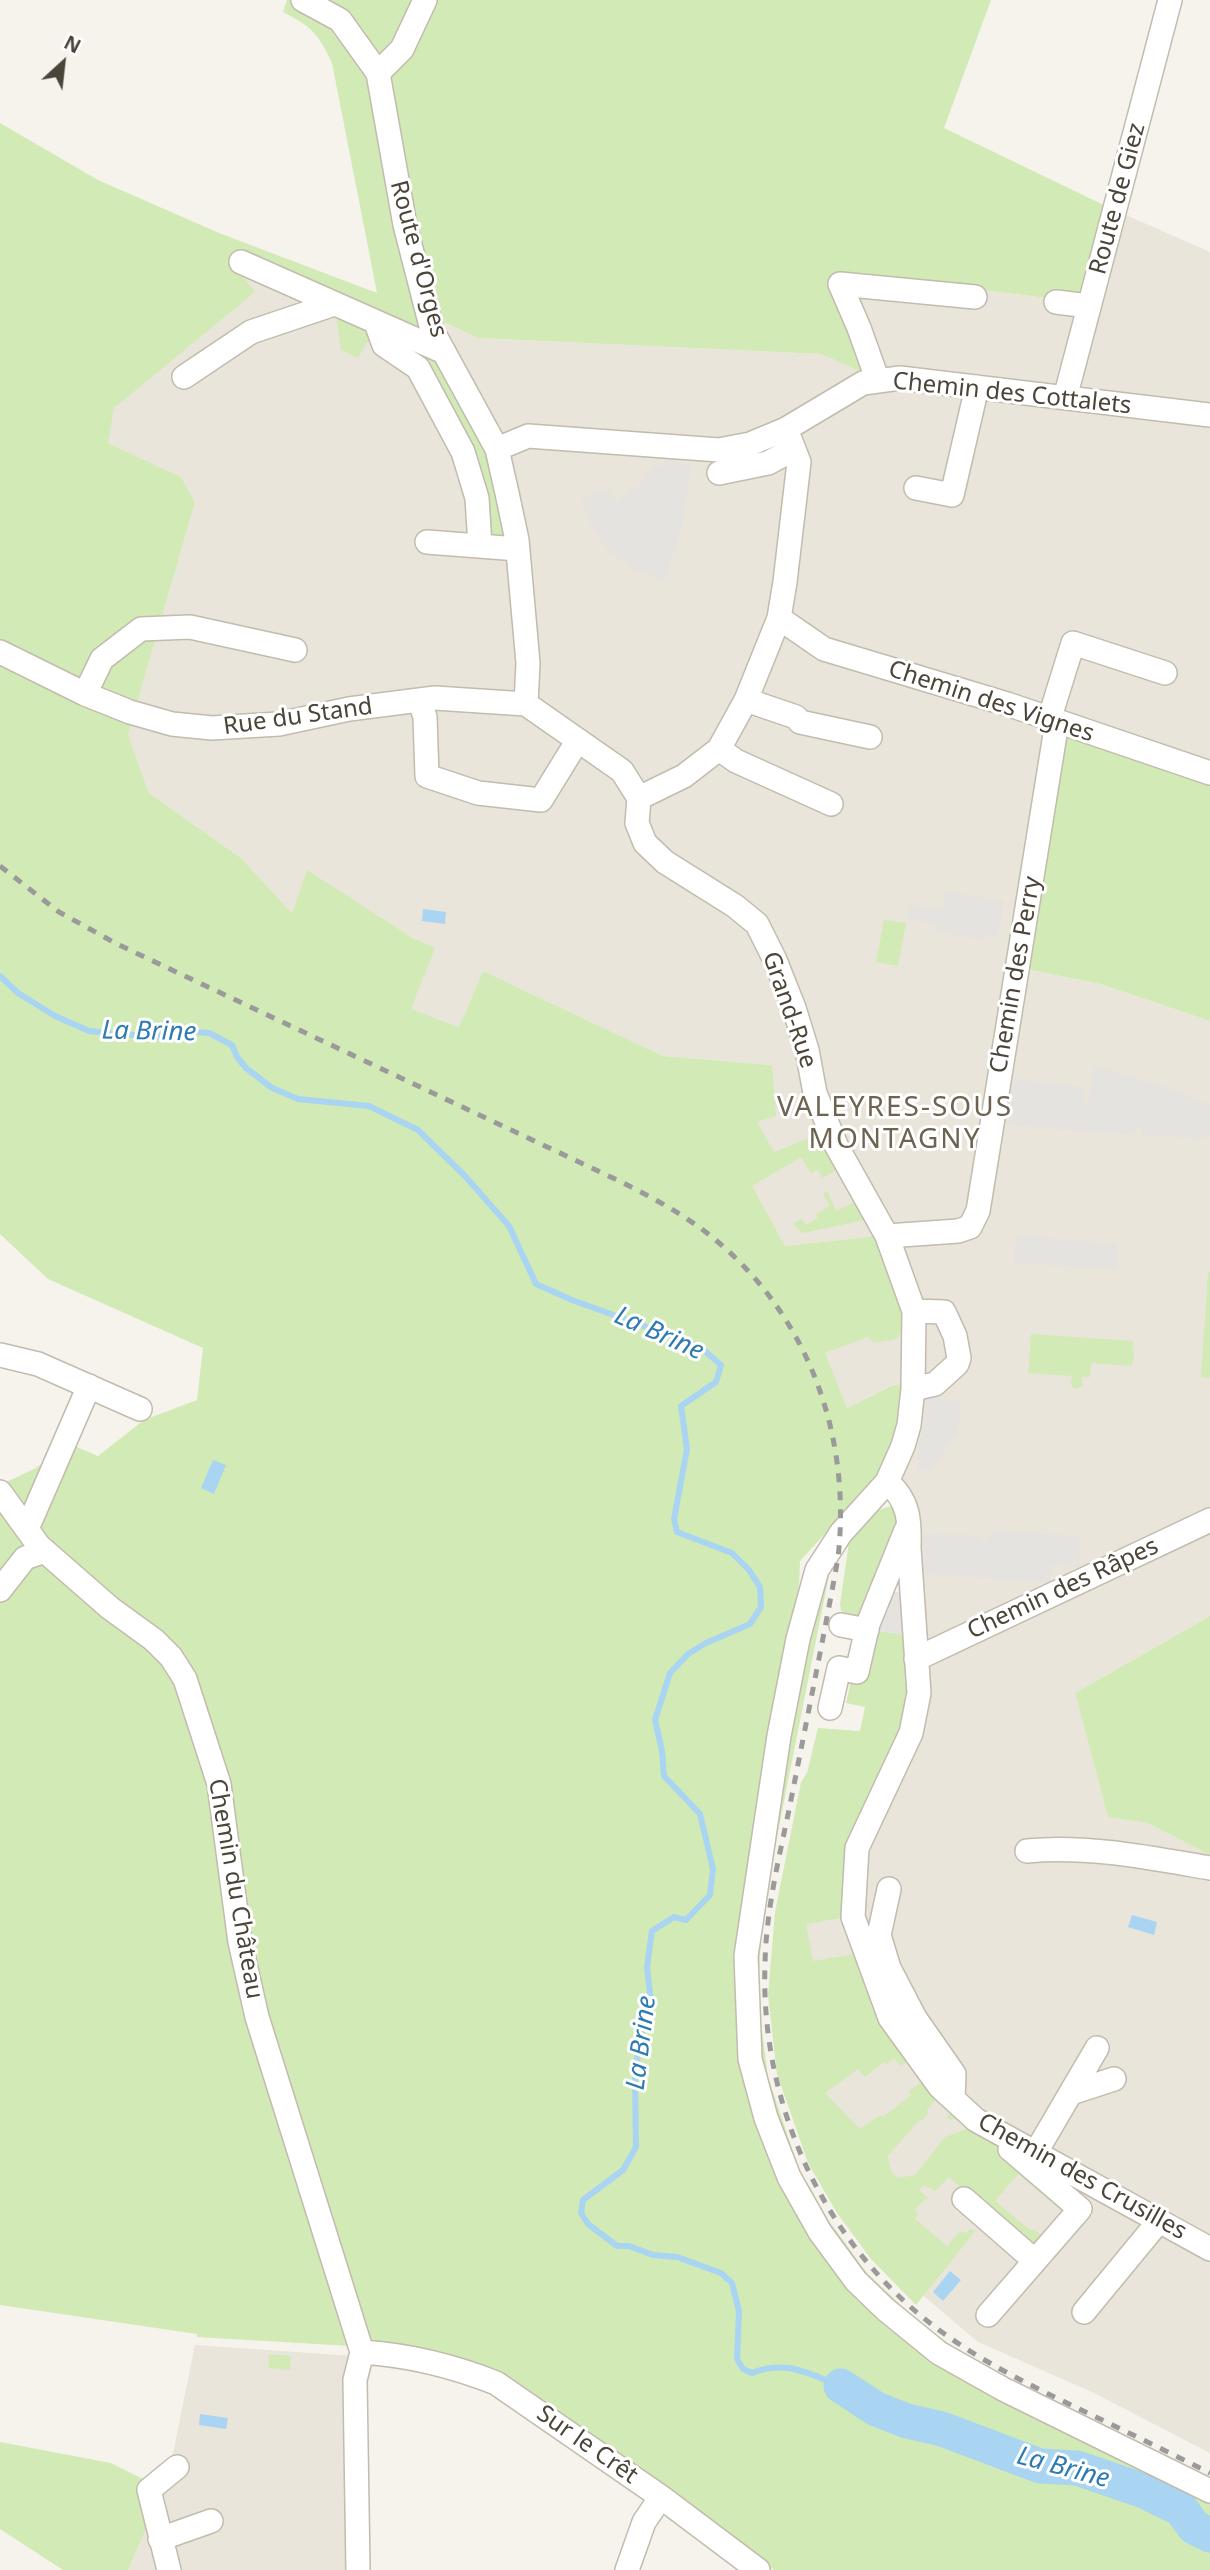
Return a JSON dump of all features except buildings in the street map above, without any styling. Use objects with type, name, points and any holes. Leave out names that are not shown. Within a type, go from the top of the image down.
[{"type":"street","name":"Route d'Orges","points":[[303,0],[340,20],[378,73],[405,225],[432,330],[497,449],[517,549],[528,663],[526,704]]},
{"type":"street","points":[[378,73],[402,49],[425,0]]},
{"type":"street","name":"Route de Giez","points":[[1065,398],[1170,0]]},
{"type":"street","points":[[241,262],[444,352]]},
{"type":"street","points":[[878,381],[840,284],[975,297]]},
{"type":"street","points":[[1056,302],[1089,306]]},
{"type":"street","points":[[184,377],[251,332],[334,304]]},
{"type":"street","points":[[376,323],[384,345],[418,368],[463,452],[477,498],[480,545]]},
{"type":"street","name":"Chemin des Cottalets","points":[[497,449],[527,436],[719,450],[790,439],[863,383],[900,378],[1210,415]]},
{"type":"street","points":[[916,488],[952,495],[976,387]]},
{"type":"street","points":[[526,704],[622,771],[639,798],[684,776],[719,749],[746,700],[779,618],[799,462],[790,439],[768,463],[719,473]]},
{"type":"street","points":[[427,542],[517,549]]},
{"type":"street","name":"Chemin des Vignes","points":[[779,618],[824,649],[1007,704],[1210,773]]},
{"type":"street","points":[[85,694],[102,659],[141,629],[191,627],[295,650]]},
{"type":"street","name":"Chemin des Perry","points":[[887,1236],[958,1231],[970,1227],[978,1211],[1053,721],[1073,643],[1165,673]]},
{"type":"street","name":"Rue du Stand","points":[[0,652],[85,694],[130,712],[172,724],[212,728],[279,724],[348,709],[435,698],[526,704]]},
{"type":"street","points":[[746,700],[796,717],[800,722],[870,737]]},
{"type":"street","points":[[420,701],[425,717],[426,776],[478,793],[541,800],[578,740]]},
{"type":"street","points":[[719,749],[736,761],[831,804]]},
{"type":"street","name":"Grand-Rue","points":[[639,798],[638,823],[645,843],[665,862],[735,906],[757,924],[794,1008],[807,1050],[815,1093],[832,1135],[887,1236],[914,1311],[913,1389],[906,1435],[887,1482],[841,1532],[817,1570],[809,1594],[779,1736],[746,1956],[750,2059],[766,2119],[789,2177],[820,2232],[856,2281],[885,2309],[939,2353],[1003,2389],[1210,2491]]},
{"type":"street","points":[[913,1389],[935,1384],[957,1364],[959,1358],[955,1336],[944,1312],[914,1311]]},
{"type":"street","points":[[0,1354],[38,1364],[141,1409]]},
{"type":"street","points":[[27,1529],[89,1386]]},
{"type":"street","name":"Chemin des Crusilles","points":[[887,1482],[904,1501],[910,1525],[909,1548],[919,1693],[911,1733],[857,1848],[853,1917],[890,2018],[940,2087],[976,2120],[1210,2249]]},
{"type":"street","name":"Chemin du Château","points":[[0,1492],[45,1551],[110,1608],[154,1640],[171,1657],[186,1679],[219,1784],[240,1942],[257,2017],[362,2352]]},
{"type":"street","name":"Chemin des Râpes","points":[[916,1659],[1210,1520]]},
{"type":"street","points":[[831,1708],[839,1668],[857,1672],[867,1630],[904,1532],[910,1525]]},
{"type":"street","points":[[0,1590],[25,1558],[45,1551]]},
{"type":"street","points":[[841,1625],[867,1630]]},
{"type":"street","points":[[1027,1851],[1055,1848],[1210,1868]]},
{"type":"street","points":[[889,1889],[879,1934],[889,1968],[915,2018],[954,2074],[953,2099]]},
{"type":"street","points":[[1036,2152],[1097,2048]]},
{"type":"street","points":[[1071,2093],[1114,2079]]},
{"type":"street","points":[[976,2120],[1080,2209],[988,2315]]},
{"type":"street","points":[[964,2199],[1035,2261]]},
{"type":"street","points":[[1084,2312],[1159,2221]]},
{"type":"street","points":[[358,2570],[355,2380],[362,2352]]},
{"type":"street","name":"Sur le Crêt","points":[[362,2352],[399,2354],[496,2383],[661,2497],[758,2570]]},
{"type":"street","points":[[169,2570],[149,2490],[177,2467]]},
{"type":"street","points":[[627,2570],[644,2522],[661,2497]]},
{"type":"street","points":[[160,2539],[212,2521]]},
{"type":"shaded area","points":[[1117,211],[1210,252],[1210,772],[1020,968],[1100,984],[1210,1021],[1210,1616],[1075,1693],[1108,1817],[1147,1823],[1210,1855],[1210,2453],[1092,2392],[978,2342],[873,2253],[821,2180],[800,1923],[906,1723],[891,1448],[900,1384],[892,1385],[847,1408],[824,1353],[868,1337],[877,1236],[785,1246],[751,1186],[757,1122],[772,1065],[663,1056],[483,971],[459,1027],[410,1009],[434,948],[413,938],[307,871],[292,913],[241,858],[149,793],[128,735],[195,502],[181,477],[107,443],[114,408],[215,243],[377,293],[478,338],[823,354],[871,377],[832,281],[982,290],[1087,303]]},
{"type":"shaded area","points":[[666,459],[691,466],[682,527],[665,581],[633,569],[608,550],[593,529],[581,500],[609,488],[617,502],[639,486],[654,465],[661,467]]},
{"type":"shaded area","points":[[946,891],[1004,901],[997,939],[988,933],[986,940],[937,932],[938,924],[907,919],[910,905],[942,910]]},
{"type":"shaded area","points":[[1095,1066],[1164,1086],[1210,1105],[1210,1134],[1205,1134],[1204,1139],[1142,1135],[1142,1129],[1136,1128],[1135,1135],[1005,1125],[1013,1079],[1085,1087],[1084,1104],[1087,1105]]},
{"type":"shaded area","points":[[1016,1235],[1117,1244],[1117,1269],[1014,1263]]},
{"type":"shaded area","points":[[928,1398],[961,1401],[958,1431],[931,1471],[917,1468]]},
{"type":"shaded area","points":[[996,1531],[1080,1536],[1079,1567],[1052,1565],[1051,1582],[923,1574],[924,1534],[978,1535],[984,1541]]},
{"type":"shaded area","points":[[887,1591],[905,1593],[906,1635],[873,1630]]},
{"type":"shaded area","points":[[195,2345],[354,2356],[357,2570],[128,2570],[169,2473]]},
{"type":"green space","points":[[287,0],[300,0],[340,21],[377,74],[429,331],[493,452],[515,541],[483,543],[465,450],[386,344],[367,342],[358,358],[341,350],[334,302],[234,265],[255,292],[114,408],[108,443],[181,477],[195,502],[128,735],[149,793],[241,858],[292,913],[307,870],[413,938],[435,948],[411,1009],[459,1027],[483,971],[663,1056],[772,1065],[776,1116],[757,1122],[774,1152],[828,1131],[845,1165],[822,1178],[818,1170],[811,1173],[801,1157],[752,1186],[785,1246],[877,1236],[899,1297],[905,1329],[896,1339],[873,1343],[868,1337],[825,1353],[847,1408],[893,1385],[901,1384],[901,1410],[891,1448],[881,1472],[800,1561],[799,1585],[784,1650],[777,1736],[744,1956],[748,2059],[788,2178],[883,2310],[1210,2492],[1210,2570],[774,2570],[517,2385],[368,2346],[258,2017],[186,1679],[40,1545],[0,1485],[36,1468],[70,1444],[98,1456],[144,1420],[197,1400],[203,1348],[48,1279],[0,1234],[0,123],[98,180],[219,233],[377,293],[332,63],[323,44],[313,32],[283,12]]},
{"type":"green space","points":[[307,0],[422,0],[379,71]]},
{"type":"green space","points":[[426,0],[991,0],[944,128],[1112,209],[1087,303],[982,290],[833,282],[872,377],[822,354],[478,338],[430,316],[380,74]]},
{"type":"green space","points":[[1057,724],[1210,775],[1210,1021],[1100,984],[1020,968]]},
{"type":"green space","points":[[884,920],[906,923],[898,966],[876,962]]},
{"type":"green space","points":[[827,1191],[836,1211],[863,1198],[875,1218],[802,1233],[793,1224],[802,1219],[806,1225],[818,1218],[816,1214],[830,1206],[823,1194]]},
{"type":"green space","points":[[1210,1272],[1210,1378],[1201,1377]]},
{"type":"green space","points":[[1031,1334],[1133,1341],[1134,1359],[1131,1366],[1091,1363],[1090,1377],[1081,1377],[1083,1386],[1074,1389],[1070,1383],[1073,1376],[1028,1373]]},
{"type":"green space","points":[[0,1494],[170,1658],[217,1784],[238,1943],[351,2346],[197,2337],[197,2334],[0,2305]]},
{"type":"green space","points":[[892,1506],[901,1514],[868,1615],[854,1619],[841,1611],[840,1604],[849,1542],[866,1518]]},
{"type":"green space","points":[[830,1570],[762,1912],[758,1999],[768,2077],[799,2169],[829,2221],[867,2273],[924,2327],[993,2373],[954,2354],[863,2276],[824,2223],[784,2144],[759,2057],[751,2002],[768,1850],[816,1596]]},
{"type":"green space","points":[[1210,1616],[1210,1855],[1147,1823],[1108,1817],[1075,1693]]},
{"type":"green space","points":[[873,1630],[906,1635],[908,1698],[902,1728],[846,1917],[806,1924],[813,1961],[855,1954],[908,2060],[901,2066],[894,2058],[887,2064],[884,2062],[865,2077],[858,2069],[825,2093],[860,2129],[880,2115],[883,2117],[911,2095],[909,2091],[931,2076],[959,2118],[951,2120],[947,2117],[951,2111],[936,2099],[922,2121],[919,2120],[887,2157],[890,2169],[898,2178],[915,2175],[945,2137],[979,2124],[1079,2209],[1066,2215],[1018,2174],[995,2201],[1031,2231],[1034,2229],[1049,2242],[1035,2258],[949,2177],[935,2191],[924,2185],[919,2190],[930,2200],[925,2199],[915,2209],[918,2213],[915,2219],[947,2246],[960,2231],[967,2233],[970,2229],[976,2230],[916,2305],[871,2259],[837,2213],[808,2163],[777,2074],[768,1995],[775,1912],[801,1782],[807,1773],[818,1728],[860,1731],[865,1707],[846,1703],[851,1681]]},
{"type":"green space","points":[[269,2354],[291,2356],[290,2370],[268,2368]]},
{"type":"green space","points":[[0,2442],[111,2463],[151,2483],[151,2517],[128,2570],[63,2570],[0,2529]]},
{"type":"water","points":[[423,909],[446,912],[445,924],[422,921]]},
{"type":"water","points":[[213,1460],[226,1465],[214,1494],[201,1488]]},
{"type":"water","points":[[1132,1915],[1157,1922],[1154,1935],[1128,1927]]},
{"type":"water","points":[[950,2271],[961,2280],[943,2301],[933,2292]]},
{"type":"water","points":[[200,2414],[228,2418],[226,2429],[199,2425]]},
{"type":"waterway","name":"La Brine","points":[[0,976],[18,993],[55,1016],[89,1031],[157,1037],[182,1031],[209,1033],[232,1045],[246,1068],[272,1088],[298,1099],[369,1106],[418,1130],[465,1176],[509,1226],[536,1284],[572,1300],[699,1346],[721,1365],[716,1382],[681,1406],[687,1449],[674,1519],[677,1532],[732,1553],[749,1570],[760,1587],[761,1607],[750,1624],[688,1654],[670,1673],[655,1720],[664,1776],[700,1814],[713,1869],[710,1895],[686,1920],[674,1917],[652,1931],[647,1967],[651,2002],[640,2038],[635,2076],[636,2147],[623,2170],[583,2200],[581,2213],[588,2224],[617,2246],[629,2246],[653,2255],[677,2257],[721,2273],[732,2283],[739,2311],[737,2359],[743,2369],[752,2373],[776,2367],[787,2368],[841,2386]]},
{"type":"waterway","name":"La Brine","points":[[841,2386],[876,2409],[907,2421],[942,2429],[1040,2466],[1077,2468],[1144,2491],[1181,2509],[1194,2527],[1210,2535]]},
{"type":"railway","points":[[0,866],[59,912],[117,944],[653,1198],[707,1233],[742,1264],[772,1299],[796,1337],[815,1378],[829,1421],[838,1466],[840,1512],[838,1558],[774,1884],[766,1944],[766,2018],[774,2071],[789,2123],[809,2172],[835,2219],[867,2262],[904,2301],[946,2335],[991,2364],[1210,2473]]},
{"type":"district","name":"VALEYRES-SOUS MONTAGNY","points":[[895,1124]]}]
